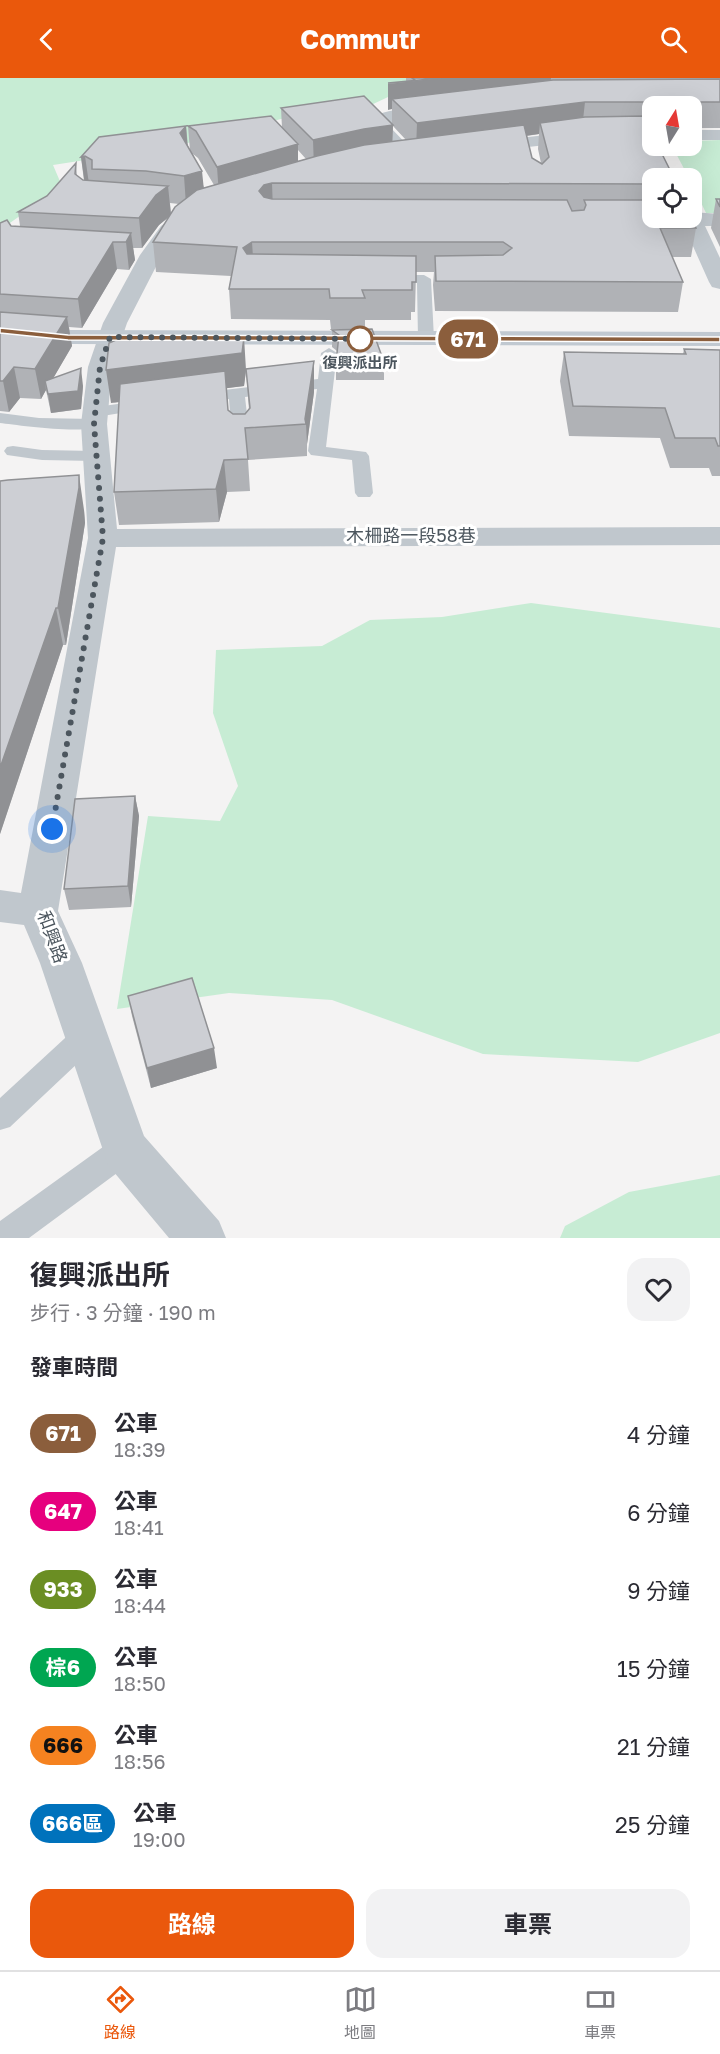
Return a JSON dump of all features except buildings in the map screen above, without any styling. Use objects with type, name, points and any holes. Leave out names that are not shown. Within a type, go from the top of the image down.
[{"type":"main road","points":[[0,331],[68,337],[108,345],[329,353],[720,354]]},
{"type":"main road","points":[[0,347],[59,352],[108,345],[426,339],[720,339]]},
{"type":"street","points":[[410,157],[375,122],[388,117],[458,109]]},
{"type":"street","points":[[702,135],[720,135]]},
{"type":"street","points":[[469,149],[529,147],[582,136],[642,141]]},
{"type":"street","points":[[387,161],[434,154]]},
{"type":"street","name":"和興路","points":[[196,211],[168,230],[145,255],[115,323],[100,367],[92,453],[103,538],[19,909],[61,963],[125,1149],[201,1238]]},
{"type":"street","points":[[702,219],[720,220]]},
{"type":"street","points":[[632,220],[642,220]]},
{"type":"street","points":[[696,228],[720,282]]},
{"type":"street","name":"木柵路一段58巷","points":[[103,538],[720,536]]},
{"type":"lane","points":[[169,208],[196,211]]},
{"type":"lane","points":[[379,279],[429,279],[426,339]]},
{"type":"lane","points":[[329,353],[317,451],[360,456],[364,493]]},
{"type":"lane","points":[[13,451],[42,454],[92,453],[171,401],[326,382]]},
{"type":"lane","points":[[236,393],[241,440]]},
{"type":"lane","points":[[0,418],[39,423],[92,453]]},
{"type":"lane","points":[[0,1117],[87,1036]]},
{"type":"lane","points":[[3,1238],[125,1149]]},
{"type":"green space","points":[[0,78],[531,78],[403,90],[354,113],[281,119],[176,146],[53,165],[62,186],[0,230]]},
{"type":"green space","points":[[720,140],[720,213],[706,213],[702,205],[702,168],[684,168],[677,156],[702,156],[702,141]]},
{"type":"green space","points":[[531,603],[720,628],[720,1033],[638,1062],[483,1054],[332,1000],[229,993],[117,1009],[148,816],[220,821],[238,786],[213,713],[216,650],[322,646],[370,620],[442,617]]},
{"type":"green space","points":[[720,1175],[720,1238],[560,1238],[565,1226],[629,1192]]},
{"type":"bus line","name":"671","points":[[0,331],[68,337],[720,339]]},
{"type":"place","name":"復興派出所","points":[[360,339]]},
{"type":"route","points":[[52,829],[103,538],[94,424],[100,367],[110,337],[362,339],[360,339]]}]
